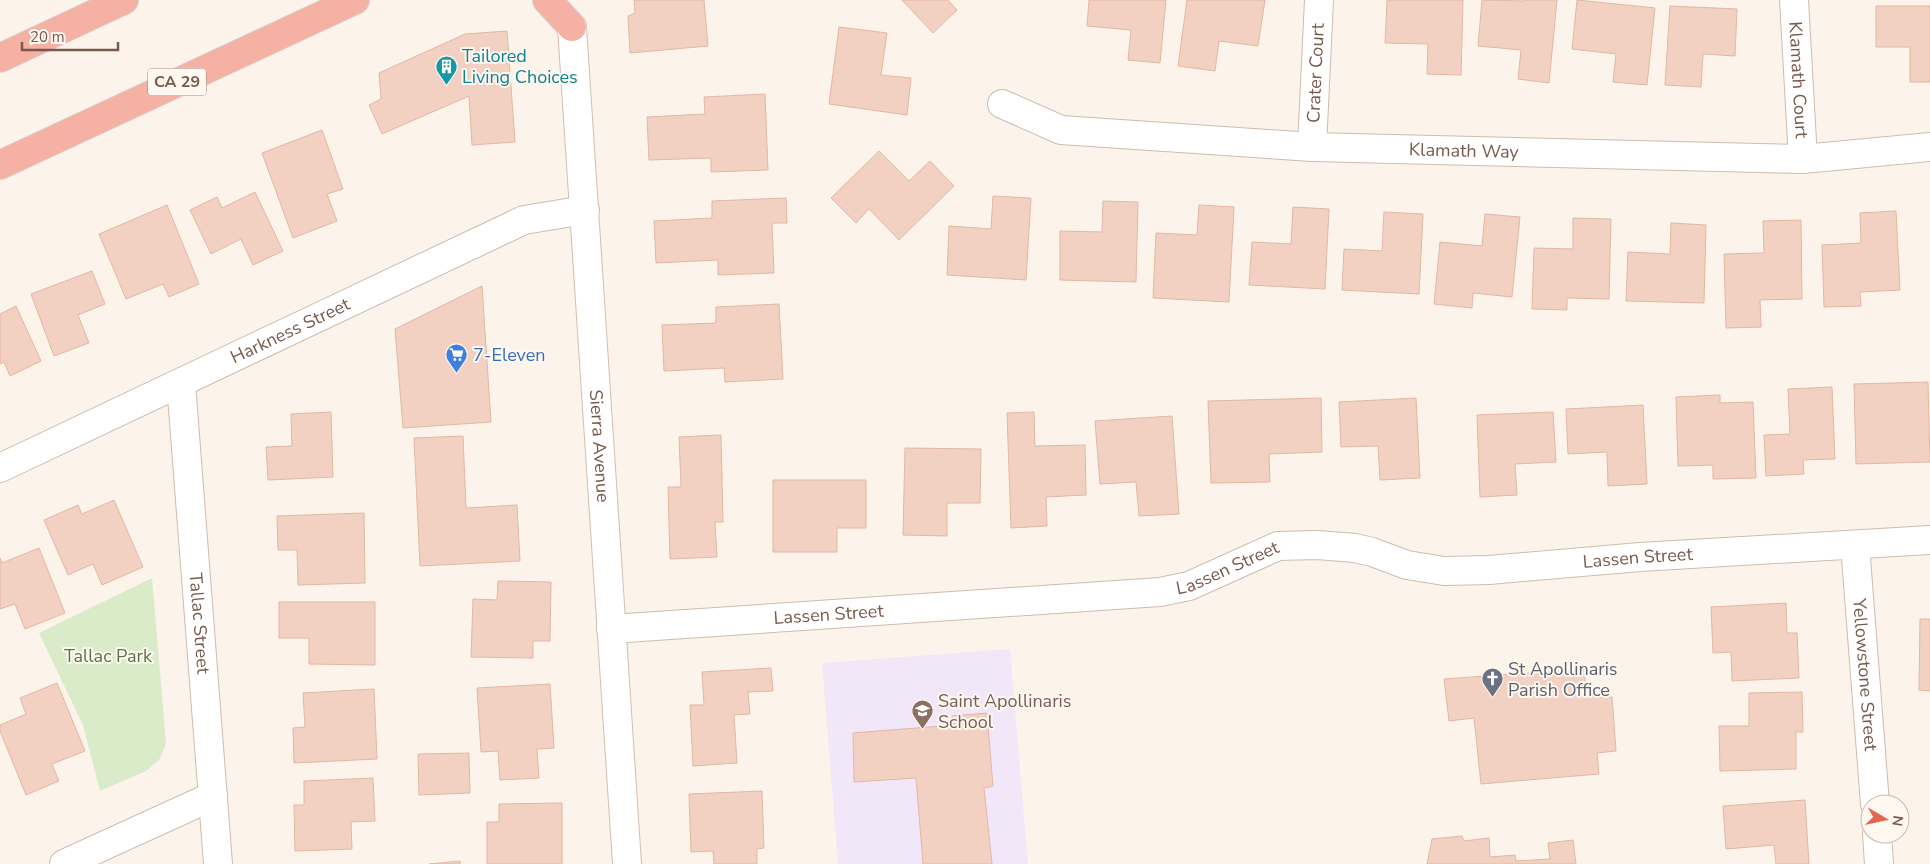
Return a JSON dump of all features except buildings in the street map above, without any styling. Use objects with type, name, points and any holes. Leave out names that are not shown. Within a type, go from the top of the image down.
[{"type":"highway","points":[[0,58],[124,0]]},
{"type":"highway","name":"CA 29","points":[[0,165],[355,0]]},
{"type":"highway","points":[[547,0],[572,27]]},
{"type":"highway","points":[[572,27],[575,0]]},
{"type":"street","name":"Crater Court","points":[[1312,147],[1319,0]]},
{"type":"street","name":"Klamath Court","points":[[1794,0],[1803,159]]},
{"type":"street","name":"Sierra Avenue","points":[[572,27],[627,864]]},
{"type":"street","name":"Klamath Way","points":[[1002,104],[1061,130],[1312,147],[1803,159],[1930,147]]},
{"type":"street","name":"Harkness Street","points":[[0,468],[524,220],[585,210]]},
{"type":"street","name":"Tallac Street","points":[[180,383],[218,864]]},
{"type":"street","name":"Lassen Street","points":[[611,629],[1160,592],[1189,586],[1278,546],[1317,545],[1355,548],[1407,565],[1444,571],[1489,570],[1640,557],[1930,540]]},
{"type":"street","name":"Yellowstone Street","points":[[1855,545],[1874,794]]},
{"type":"street","points":[[64,864],[213,796]]},
{"type":"street","points":[[1878,844],[1879,864]]},
{"type":"shaded area","name":"Saint Apollinaris School","points":[[1010,649],[1028,864],[838,864],[822,663]]},
{"type":"green space","name":"Tallac Park","points":[[152,578],[166,744],[159,760],[146,771],[100,791],[83,725],[39,633]]},
{"type":"place","name":"Tailored Living Choices","points":[[446,85]]},
{"type":"place","name":"7-Eleven","points":[[457,374]]},
{"type":"place","name":"St Apollinaris Parish Office","points":[[1492,698]]},
{"type":"place","name":"Saint Apollinaris School","points":[[922,730]]}]
